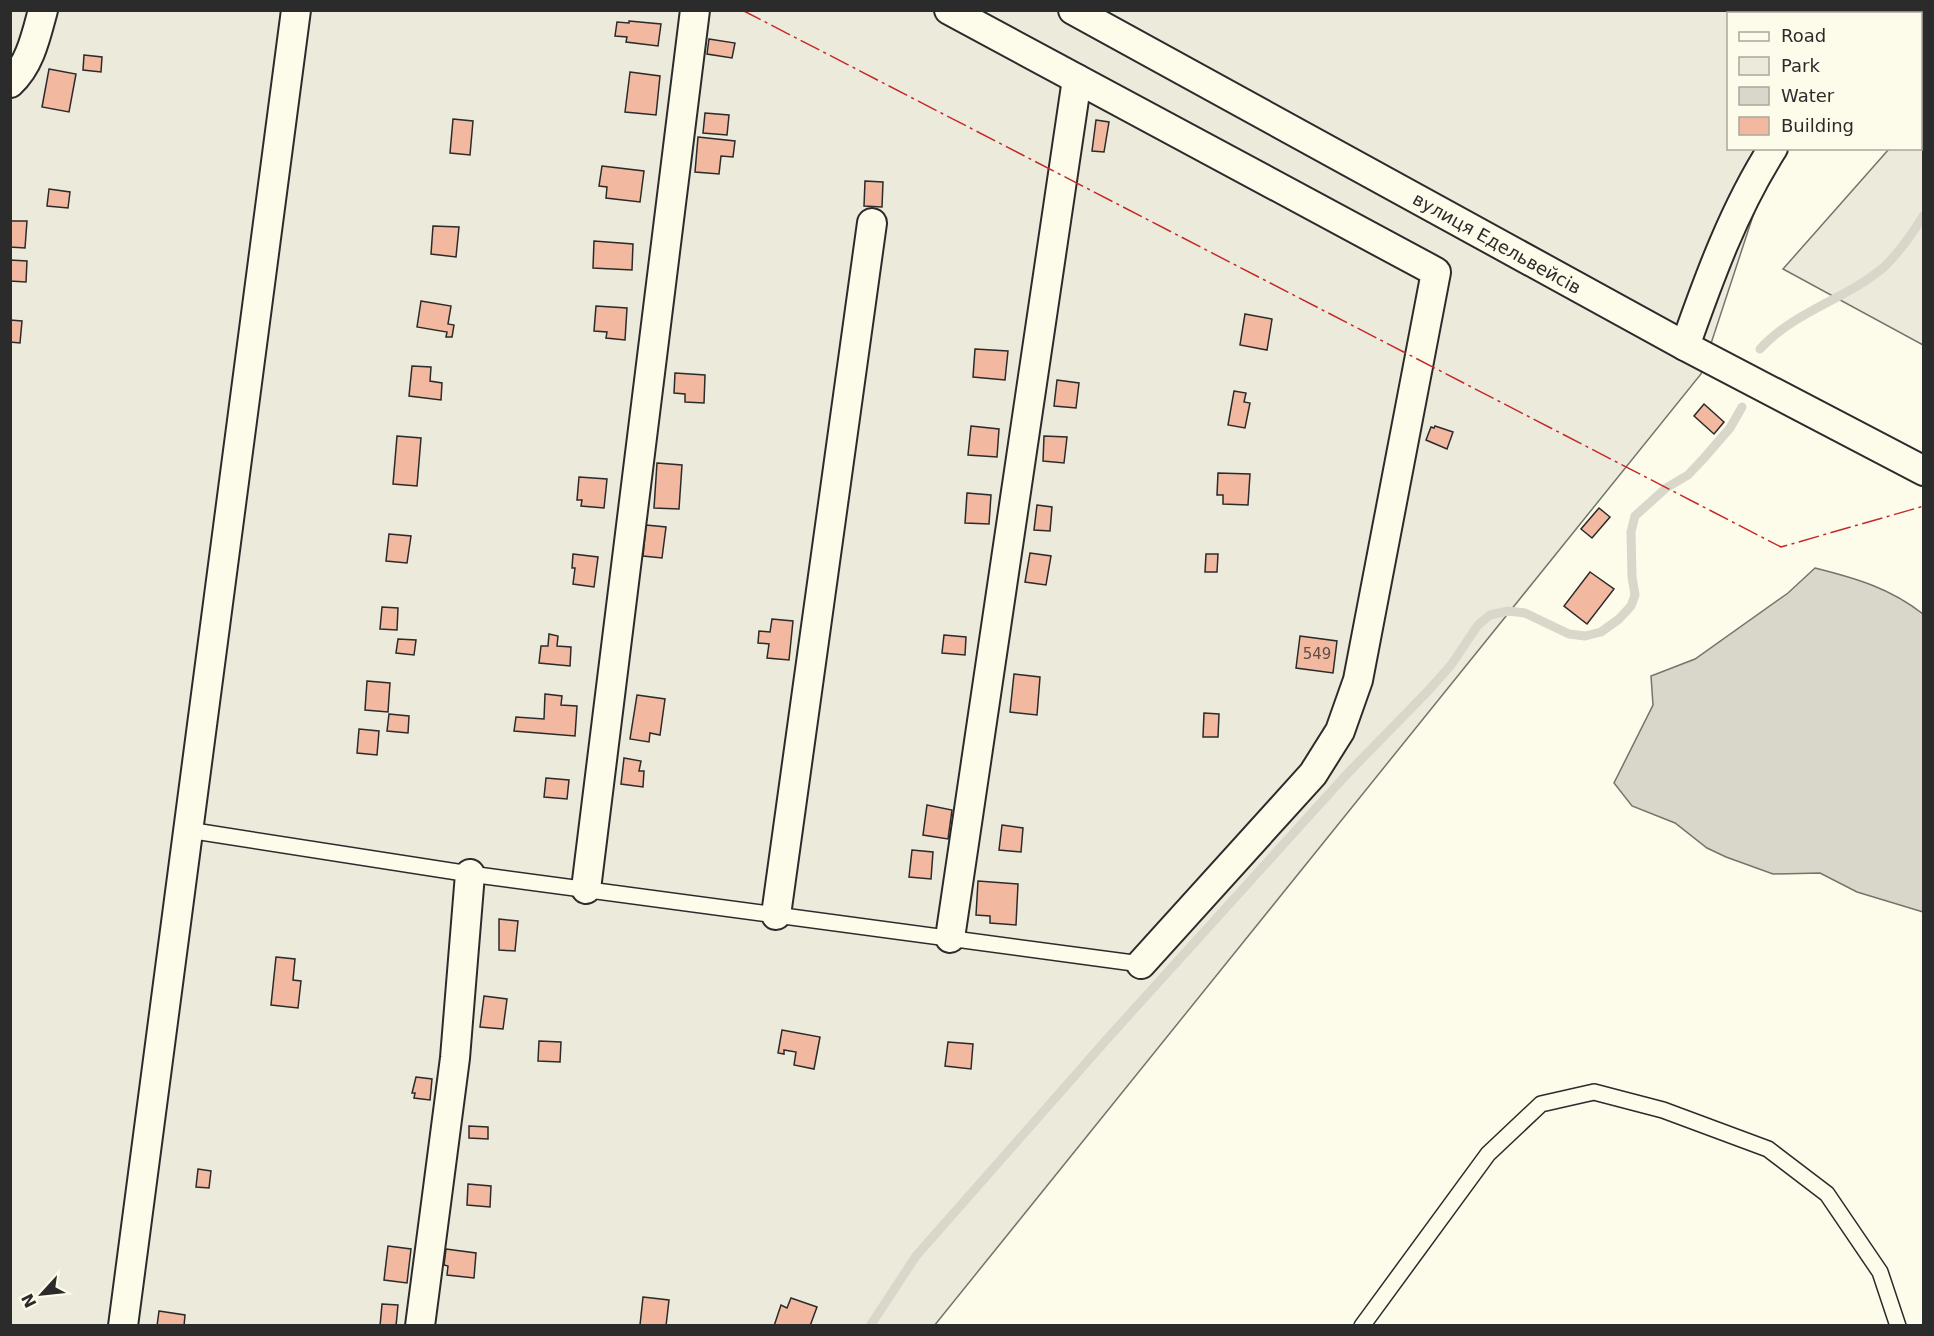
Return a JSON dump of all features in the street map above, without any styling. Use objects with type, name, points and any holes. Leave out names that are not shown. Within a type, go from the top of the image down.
[{"type":"street","points":[[10,83],[21,74],[43,10]]},
{"type":"street","points":[[123,1326],[296,10]]},
{"type":"street","points":[[586,889],[695,10]]},
{"type":"street","points":[[949,10],[1436,272],[1358,680],[1340,731],[1313,774],[1141,964]]},
{"type":"street","name":"вулиця Едельвейсів","points":[[1073,10],[1685,346],[1923,471]]},
{"type":"street","points":[[950,938],[1077,79]]},
{"type":"street","points":[[1685,346],[1712,270],[1757,172],[1772,150]]},
{"type":"street","points":[[776,915],[872,223]]},
{"type":"street","points":[[420,1326],[455,1058],[470,874]]},
{"type":"lane","points":[[188,830],[470,874],[1141,964]]},
{"type":"lane","points":[[1362,1326],[1488,1154],[1542,1104],[1594,1092],[1663,1110],[1768,1149],[1819,1187],[1827,1194],[1880,1272],[1898,1326]]},
{"type":"green space","points":[[10,11],[1820,11],[1727,12],[1727,150],[1775,150],[1701,374],[934,1326],[11,1325]]},
{"type":"green space","points":[[1923,109],[1923,345],[1783,269],[1888,150],[1922,150]]},
{"type":"water","points":[[1815,568],[1872,585],[1898,597],[1923,614],[1923,912],[1857,892],[1820,873],[1773,874],[1726,857],[1707,848],[1675,823],[1632,806],[1614,783],[1653,705],[1651,676],[1695,659],[1788,593]]},
{"type":"building","points":[[629,21],[661,24],[658,46],[626,42],[627,37],[615,36],[617,22],[629,23]]},
{"type":"building","points":[[709,39],[735,43],[732,58],[707,54]]},
{"type":"building","points":[[84,55],[102,57],[101,72],[83,70]]},
{"type":"building","points":[[49,69],[76,74],[69,112],[42,107]]},
{"type":"building","points":[[630,72],[660,76],[656,115],[625,112]]},
{"type":"building","points":[[705,113],[729,115],[727,135],[703,133]]},
{"type":"building","points":[[453,119],[473,121],[470,155],[450,153]]},
{"type":"building","points":[[1096,120],[1109,122],[1104,152],[1092,151]]},
{"type":"building","points":[[698,137],[735,141],[733,157],[721,156],[719,174],[695,172]]},
{"type":"building","points":[[602,166],[644,171],[640,202],[606,198],[607,187],[599,186]]},
{"type":"building","points":[[865,181],[883,182],[882,207],[864,206]]},
{"type":"building","points":[[49,189],[70,192],[68,208],[47,206]]},
{"type":"building","points":[[11,221],[27,221],[25,248],[10,247]]},
{"type":"building","points":[[433,226],[459,227],[456,257],[431,254]]},
{"type":"building","points":[[594,241],[633,244],[632,270],[593,268]]},
{"type":"building","points":[[10,260],[27,261],[26,282],[10,281]]},
{"type":"building","points":[[421,301],[451,306],[448,324],[454,325],[452,337],[446,337],[447,332],[417,327]]},
{"type":"building","points":[[596,306],[627,308],[625,340],[606,338],[607,332],[594,331]]},
{"type":"building","points":[[1245,314],[1272,319],[1267,350],[1240,345]]},
{"type":"building","points":[[10,320],[22,321],[20,343],[10,342]]},
{"type":"building","points":[[975,349],[1008,351],[1005,380],[973,377]]},
{"type":"building","points":[[412,366],[431,367],[430,381],[442,383],[441,400],[409,396]]},
{"type":"building","points":[[675,373],[705,375],[704,403],[685,402],[685,394],[674,393]]},
{"type":"building","points":[[1057,380],[1079,383],[1076,408],[1054,406]]},
{"type":"building","points":[[1234,391],[1246,393],[1244,402],[1250,403],[1245,428],[1228,425]]},
{"type":"building","points":[[1704,404],[1724,422],[1714,434],[1694,416]]},
{"type":"building","points":[[971,426],[999,429],[997,457],[968,455]]},
{"type":"building","points":[[1435,426],[1453,432],[1447,449],[1426,440],[1431,427]]},
{"type":"building","points":[[397,436],[421,438],[417,486],[393,484]]},
{"type":"building","points":[[1044,436],[1067,437],[1064,463],[1043,461]]},
{"type":"building","points":[[657,463],[682,465],[679,509],[654,508]]},
{"type":"building","points":[[1218,473],[1250,474],[1248,505],[1223,504],[1223,495],[1217,495]]},
{"type":"building","points":[[579,477],[607,479],[604,508],[581,506],[582,500],[577,500]]},
{"type":"building","points":[[967,493],[991,495],[989,524],[965,523]]},
{"type":"building","points":[[1037,505],[1052,507],[1050,531],[1034,530]]},
{"type":"building","points":[[1599,508],[1610,517],[1592,538],[1581,529]]},
{"type":"building","points":[[646,525],[666,527],[662,558],[643,556]]},
{"type":"building","points":[[389,534],[411,536],[407,563],[386,561]]},
{"type":"building","points":[[1030,553],[1051,556],[1046,585],[1025,582]]},
{"type":"building","points":[[573,554],[598,557],[594,587],[573,584],[575,568],[572,568]]},
{"type":"building","points":[[1206,554],[1218,554],[1217,572],[1205,572]]},
{"type":"building","points":[[1590,572],[1614,589],[1587,624],[1564,606]]},
{"type":"building","points":[[382,607],[398,608],[397,630],[380,629]]},
{"type":"building","points":[[772,619],[793,621],[789,660],[767,658],[769,644],[758,643],[759,631],[770,632]]},
{"type":"building","points":[[549,634],[558,636],[557,646],[571,647],[570,666],[539,663],[541,646],[548,646]]},
{"type":"building","points":[[944,635],[966,637],[965,655],[942,653]]},
{"type":"building","points":[[1300,636],[1337,641],[1333,673],[1296,668]]},
{"type":"building","points":[[398,639],[416,640],[414,655],[396,653]]},
{"type":"building","points":[[1014,674],[1040,677],[1037,715],[1010,712]]},
{"type":"building","points":[[367,681],[390,683],[388,712],[365,710]]},
{"type":"building","points":[[545,694],[562,696],[561,705],[577,706],[575,736],[514,731],[516,717],[544,719]]},
{"type":"building","points":[[637,695],[665,699],[660,735],[650,733],[649,742],[630,739]]},
{"type":"building","points":[[1204,713],[1219,714],[1218,737],[1203,737]]},
{"type":"building","points":[[389,714],[409,716],[408,733],[387,731]]},
{"type":"building","points":[[359,729],[379,731],[377,755],[357,753]]},
{"type":"building","points":[[624,758],[641,761],[639,771],[644,771],[643,787],[621,784]]},
{"type":"building","points":[[546,778],[569,780],[567,799],[544,797]]},
{"type":"building","points":[[927,805],[952,810],[948,839],[923,835]]},
{"type":"building","points":[[1002,825],[1023,828],[1021,852],[999,850]]},
{"type":"building","points":[[912,850],[933,852],[931,879],[909,877]]},
{"type":"building","points":[[978,881],[1018,884],[1016,925],[990,923],[990,916],[976,915]]},
{"type":"building","points":[[499,919],[518,921],[515,951],[499,950]]},
{"type":"building","points":[[276,957],[295,959],[293,980],[301,981],[298,1008],[271,1005]]},
{"type":"building","points":[[484,996],[507,999],[503,1029],[480,1027]]},
{"type":"building","points":[[782,1030],[820,1037],[814,1069],[794,1065],[796,1052],[784,1050],[784,1054],[778,1053]]},
{"type":"building","points":[[539,1041],[561,1042],[560,1062],[538,1061]]},
{"type":"building","points":[[948,1042],[973,1044],[971,1069],[945,1066]]},
{"type":"building","points":[[416,1077],[432,1079],[430,1100],[414,1098],[415,1093],[412,1093]]},
{"type":"building","points":[[469,1126],[488,1127],[488,1139],[469,1138]]},
{"type":"building","points":[[198,1169],[211,1171],[209,1188],[196,1187]]},
{"type":"building","points":[[468,1184],[491,1186],[490,1207],[467,1205]]},
{"type":"building","points":[[388,1246],[411,1249],[407,1283],[384,1280]]},
{"type":"building","points":[[446,1249],[476,1253],[474,1278],[447,1275],[448,1266],[444,1265]]},
{"type":"building","points":[[643,1297],[669,1300],[666,1326],[640,1325]]},
{"type":"building","points":[[791,1298],[817,1307],[810,1326],[774,1326],[781,1305],[787,1308]]},
{"type":"building","points":[[382,1304],[398,1305],[396,1326],[380,1326]]},
{"type":"building","points":[[159,1311],[185,1315],[184,1326],[157,1326]]},
{"type":"waterway","points":[[1760,349],[1789,324],[1853,288],[1884,267],[1906,242],[1924,215]]},
{"type":"waterway","points":[[870,1326],[916,1256],[1108,1038],[1347,774],[1428,691],[1451,665],[1478,625],[1490,615],[1508,611],[1525,613],[1569,634],[1585,636],[1601,632],[1619,619],[1631,606],[1635,595],[1632,577],[1631,532],[1635,516],[1666,488],[1688,475],[1730,428],[1742,407]]},
{"type":"power","points":[[742,10],[1781,547],[1924,506]]}]
